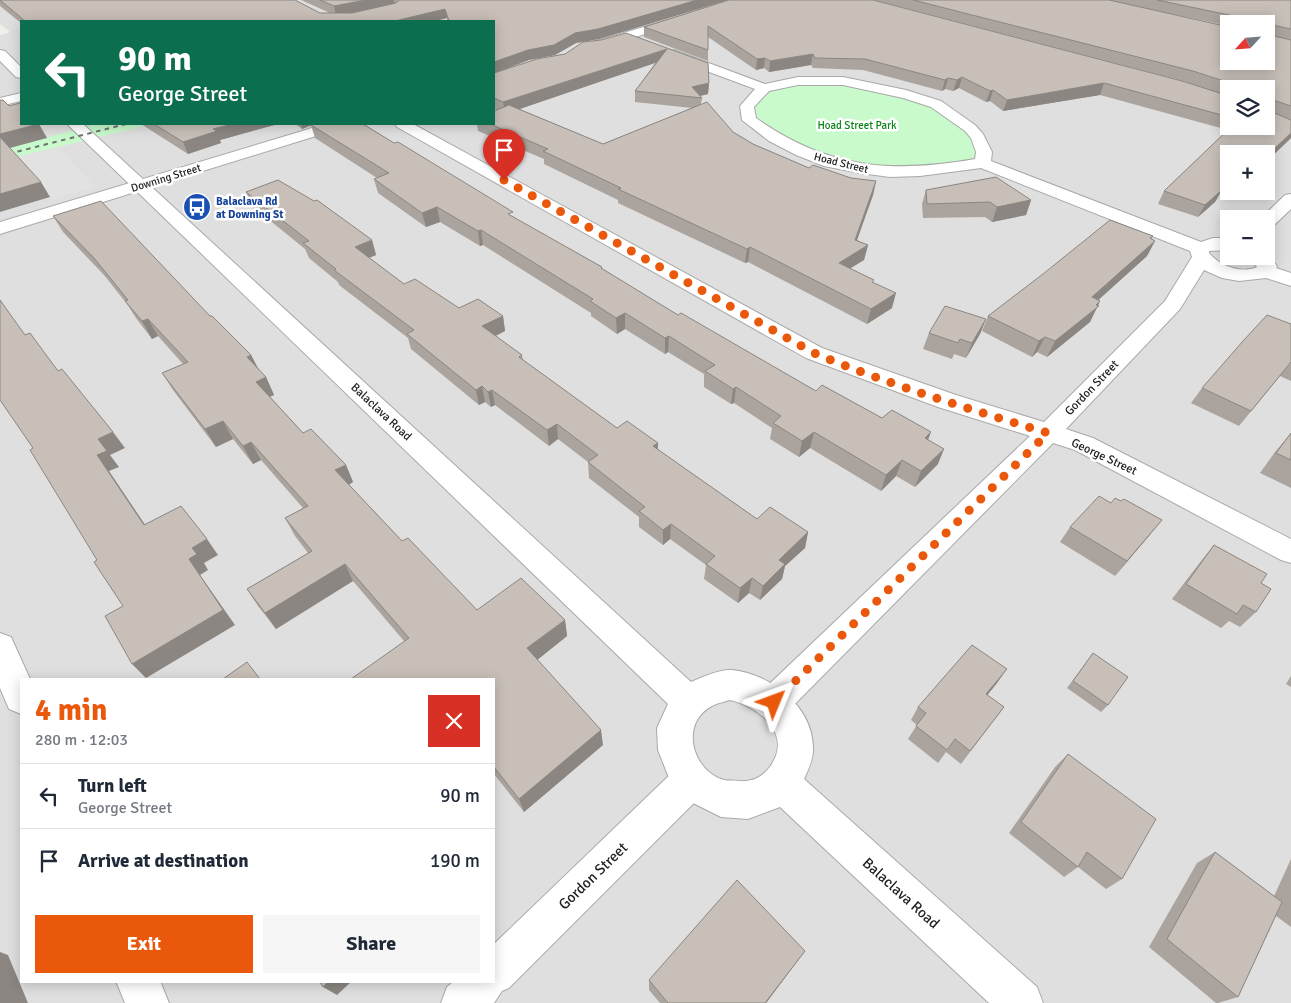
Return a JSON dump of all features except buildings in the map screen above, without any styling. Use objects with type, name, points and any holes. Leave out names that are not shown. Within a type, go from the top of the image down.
[{"type":"street","points":[[587,47],[729,4],[751,0]]},
{"type":"street","points":[[627,36],[645,43]]},
{"type":"street","points":[[663,50],[764,88],[798,81],[843,81],[906,94],[928,102],[956,117],[978,137],[984,152],[982,164],[1201,253],[1222,270],[1241,275]]},
{"type":"street","points":[[0,54],[20,73]]},
{"type":"street","name":"Hoad Street","points":[[764,88],[746,106],[748,120],[782,143],[812,156],[846,166],[885,173],[948,171],[982,164]]},
{"type":"street","points":[[0,102],[20,97]]},
{"type":"street","name":"Balaclava Road","points":[[75,125],[688,701]]},
{"type":"street","name":"Downing Street","points":[[0,228],[314,132],[329,125]]},
{"type":"street","name":"George Street","points":[[404,125],[814,353],[848,368],[1084,444],[1291,552]]},
{"type":"street","points":[[1275,214],[1291,199]]},
{"type":"street","points":[[1201,253],[1207,244],[1220,243]]},
{"type":"street","name":"Gordon Street","points":[[1173,305],[1201,253]]},
{"type":"street","name":"Gordon Street","points":[[774,702],[1048,433],[1173,305],[1203,286],[1219,279],[1254,275],[1261,265]]},
{"type":"street","points":[[1264,265],[1291,280]]},
{"type":"street","points":[[0,647],[20,696]]},
{"type":"street","points":[[730,685],[758,692],[774,702],[787,718],[794,736],[792,764],[776,788],[759,797],[738,800],[718,797],[699,787],[691,780],[679,762],[674,734],[678,716],[688,701],[703,691],[730,685]]},
{"type":"street","name":"Gordon Street","points":[[495,972],[691,780]]},
{"type":"street","name":"Balaclava Road","points":[[781,782],[1021,1003]]},
{"type":"street","points":[[139,983],[147,1003]]},
{"type":"street","points":[[463,1003],[483,983]]},
{"type":"shaded area","points":[[0,0],[1291,0],[1291,1003],[0,1003],[0,35],[10,32],[0,24]]},
{"type":"shaded area","points":[[58,147],[95,187],[52,200],[18,157]]},
{"type":"green space","name":"Hoad Street Park","points":[[821,80],[906,94],[970,128],[982,163],[948,171],[846,166],[764,132],[747,106],[764,88]]},
{"type":"green space","points":[[91,125],[148,125],[0,161],[0,151]]},
{"type":"railway","points":[[0,156],[122,125]]},
{"type":"place","name":"Balaclava Rd at Downing St","points":[[197,207]]},
{"type":"route","points":[[504,180],[814,353],[848,368],[1048,433],[774,702]]}]
